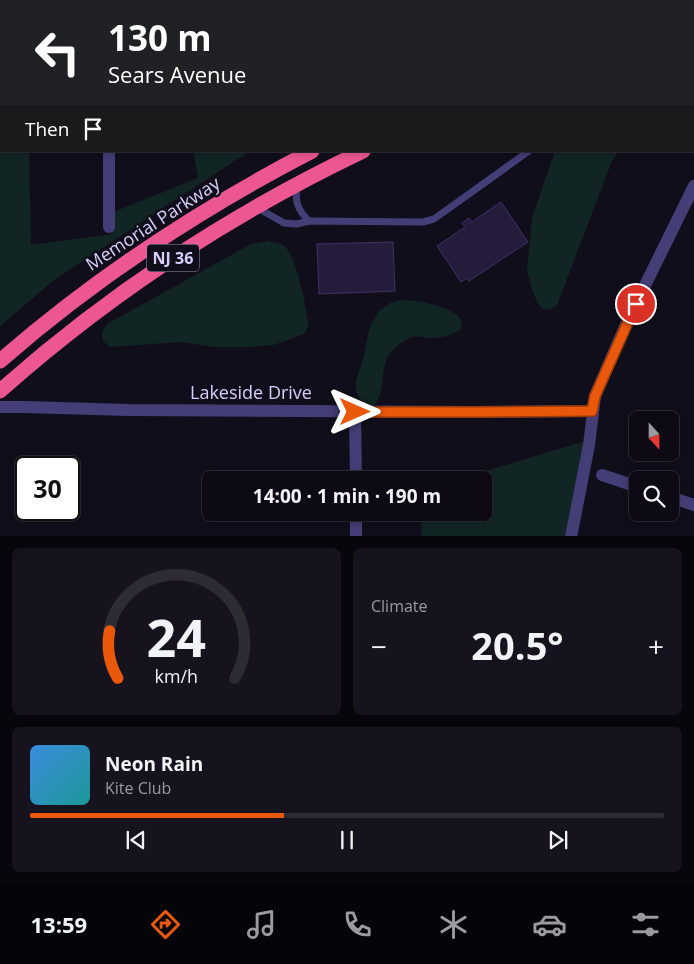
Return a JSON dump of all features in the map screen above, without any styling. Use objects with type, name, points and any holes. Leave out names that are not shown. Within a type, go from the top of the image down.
[{"type":"highway","name":"Memorial Parkway","points":[[0,361],[52,318],[132,258],[222,201],[310,152]]},
{"type":"highway","name":"NJ 36","points":[[0,391],[45,352],[101,308],[184,251],[297,184],[361,152]]},
{"type":"street","points":[[109,152],[109,227]]},
{"type":"street","points":[[572,536],[589,445],[595,396],[628,320],[694,186]]},
{"type":"street","name":"Lakeside Drive","points":[[0,407],[355,412],[592,411]]},
{"type":"street","points":[[355,412],[356,471]]},
{"type":"street","points":[[602,475],[629,484]]},
{"type":"street","points":[[679,500],[694,505]]},
{"type":"street","points":[[356,521],[356,536]]},
{"type":"lane","points":[[256,207],[284,223],[296,224],[309,221],[423,222],[434,219],[528,152]]},
{"type":"lane","points":[[297,184],[296,199],[298,207],[302,215],[309,221]]},
{"type":"green space","points":[[0,152],[29,152],[31,245],[112,234],[111,213],[198,178],[193,152],[250,152],[54,280],[0,326]]},
{"type":"green space","points":[[555,152],[618,152],[612,161],[557,305],[551,309],[544,310],[539,305],[527,270],[532,218]]},
{"type":"green space","points":[[267,241],[283,245],[288,250],[292,259],[300,282],[309,324],[305,333],[273,345],[249,347],[214,347],[181,342],[110,347],[103,341],[102,332],[107,324],[251,244]]},
{"type":"green space","points":[[402,300],[435,305],[451,311],[462,321],[461,329],[441,337],[413,337],[397,346],[387,359],[381,391],[376,404],[367,406],[359,398],[356,391],[356,381],[363,360],[370,326],[378,312],[390,303]]},
{"type":"green space","points":[[586,441],[575,536],[421,536],[422,521],[492,521],[492,471],[485,471]]},
{"type":"building","points":[[501,202],[528,242],[469,281],[467,278],[461,282],[437,246],[465,227],[462,223],[469,218],[472,222]]},
{"type":"building","points":[[393,242],[395,291],[319,294],[317,244]]},
{"type":"route","points":[[355,412],[592,411],[595,396],[606,368],[636,304]]}]
